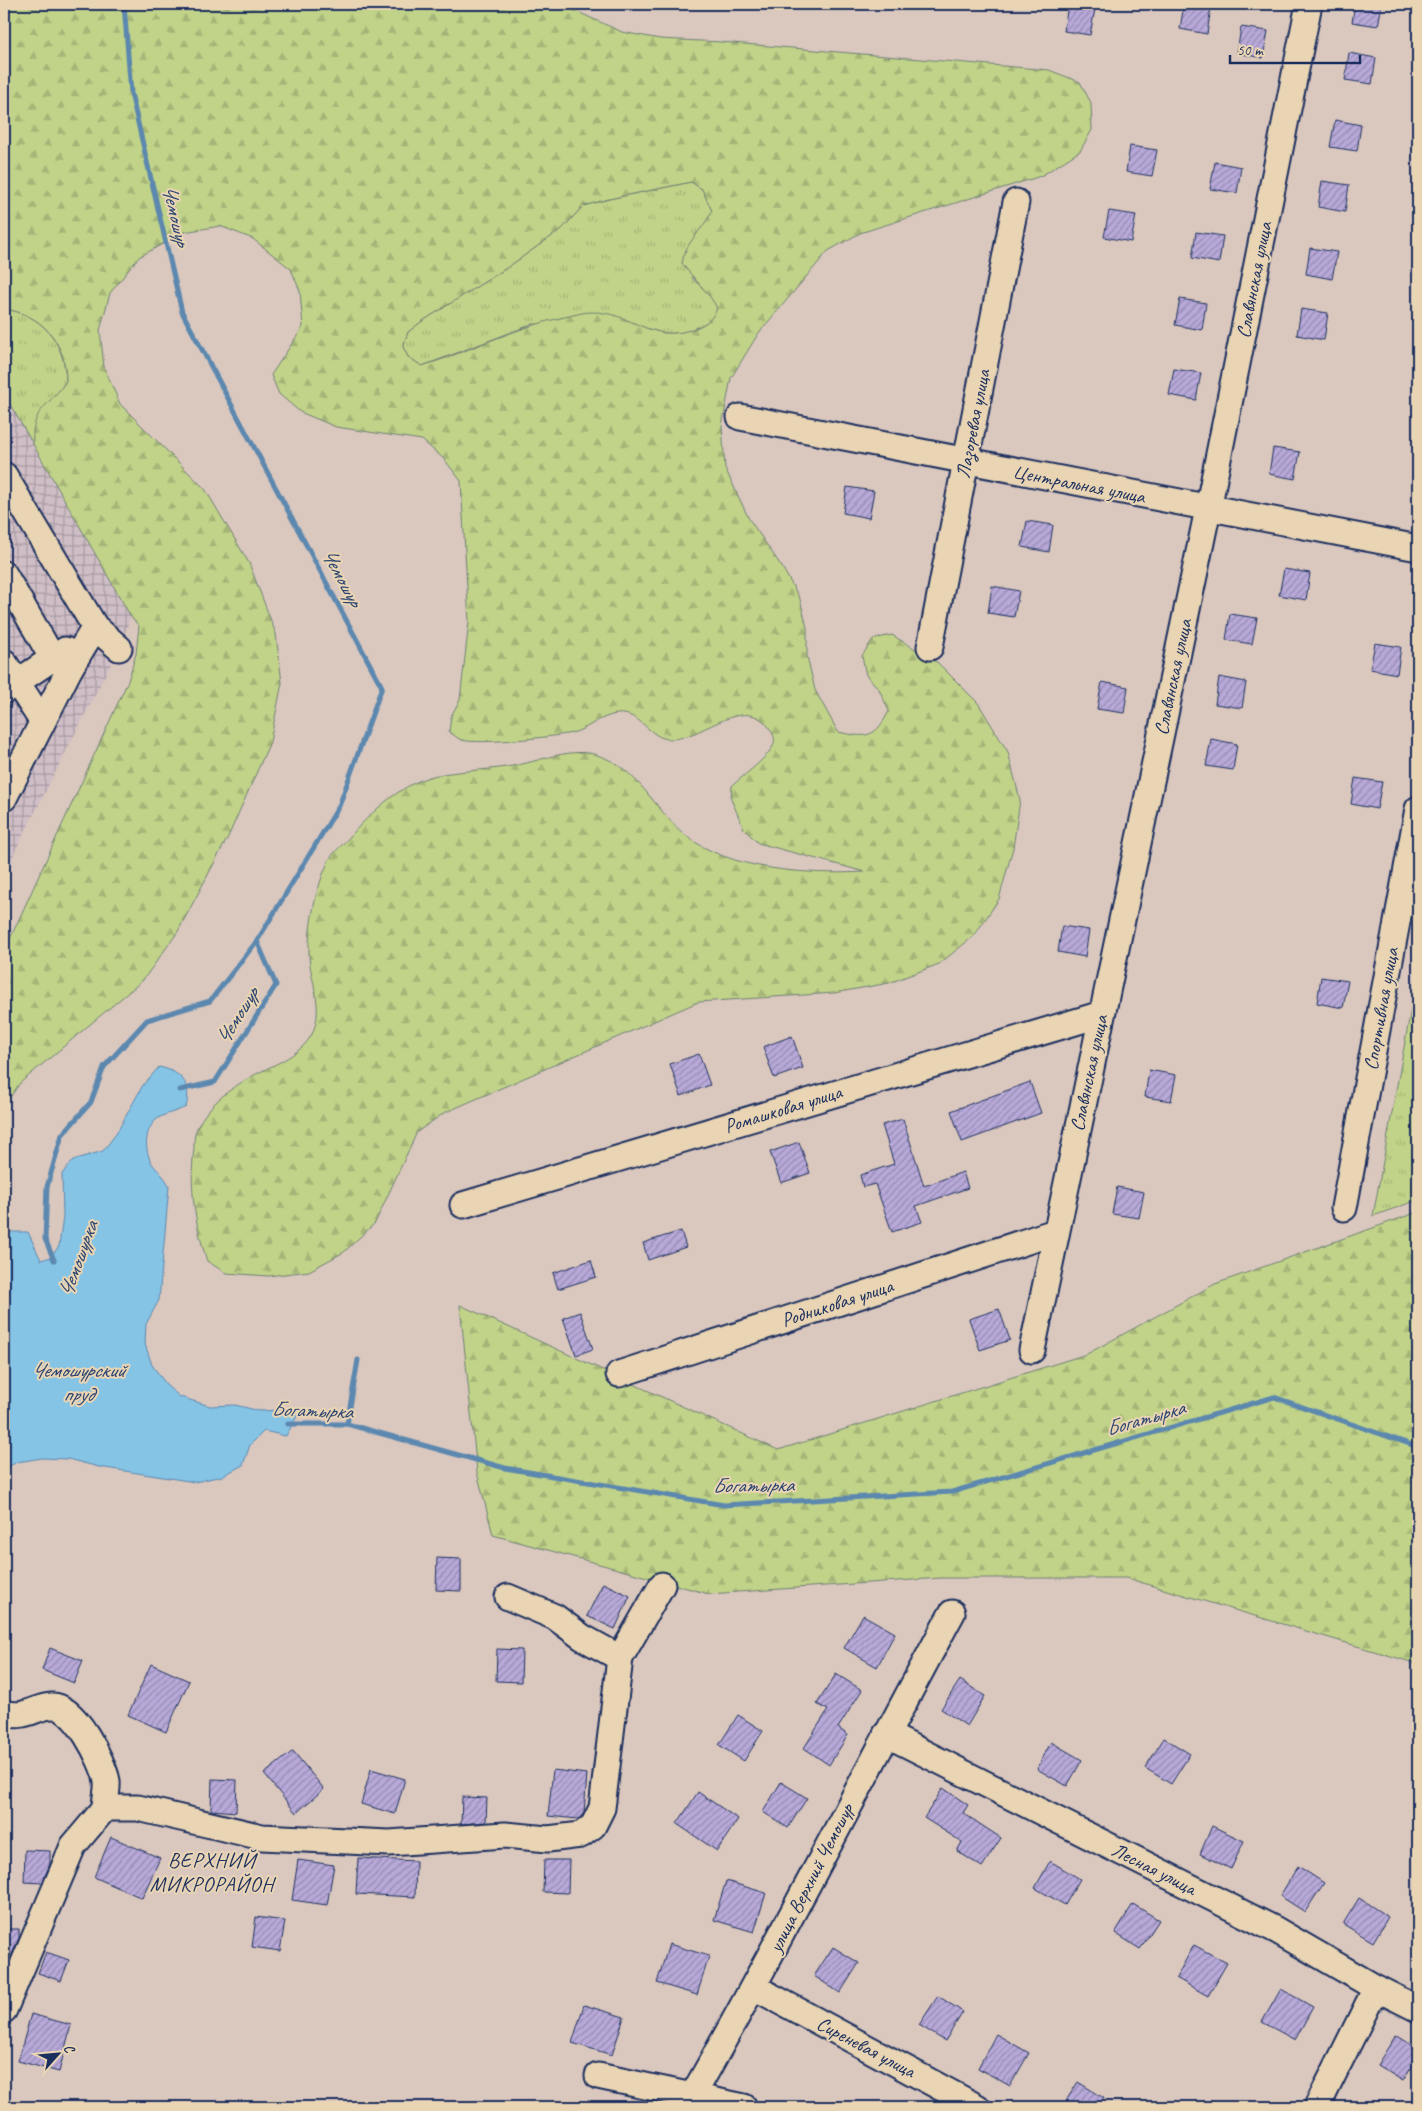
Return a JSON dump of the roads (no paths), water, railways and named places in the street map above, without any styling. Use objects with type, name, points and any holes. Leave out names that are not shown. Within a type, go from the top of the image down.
[{"type":"street","name":"Славянская улица","points":[[1032,1350],[1055,1232],[1208,509],[1309,4]]},
{"type":"street","name":"Лазоревая улица","points":[[930,647],[1016,202]]},
{"type":"street","name":"Центральная улица","points":[[740,417],[1208,509],[1418,548]]},
{"type":"street","points":[[4,475],[95,628],[119,648]]},
{"type":"street","points":[[4,574],[61,664]]},
{"type":"street","points":[[10,687],[61,664],[95,628]]},
{"type":"street","points":[[4,662],[10,687],[42,721]]},
{"type":"street","points":[[4,798],[10,765],[42,721],[61,664]]},
{"type":"street","name":"Спортивная улица","points":[[1344,1208],[1418,809]]},
{"type":"street","name":"Ромашковая улица","points":[[463,1205],[1102,1014]]},
{"type":"street","name":"Родниковая улица","points":[[618,1374],[1055,1232]]},
{"type":"street","points":[[105,1808],[138,1808],[262,1837],[389,1842],[505,1835],[548,1839],[581,1835],[593,1826],[602,1808],[620,1658],[662,1585]]},
{"type":"street","points":[[508,1597],[555,1617],[582,1638],[620,1658]]},
{"type":"street","name":"улица Верхний Чемошур","points":[[691,2101],[754,1987],[886,1734],[952,1613]]},
{"type":"street","points":[[4,1713],[29,1714],[50,1706],[64,1710],[74,1719],[93,1745],[107,1781],[105,1808],[73,1846],[4,2010]]},
{"type":"street","name":"Лесная улица","points":[[886,1734],[1276,1930],[1376,1988],[1418,2009]]},
{"type":"street","name":"Сиреневая улица","points":[[754,1987],[977,2107]]},
{"type":"street","points":[[1317,2107],[1376,1988]]},
{"type":"street","points":[[598,2076],[691,2101],[744,2107]]},
{"type":"water","name":"Чемошурский пруд","points":[[159,1067],[174,1072],[183,1080],[188,1092],[188,1099],[186,1107],[160,1117],[155,1121],[148,1132],[147,1139],[150,1159],[169,1186],[159,1300],[146,1324],[145,1344],[152,1365],[168,1387],[180,1397],[210,1406],[235,1405],[260,1411],[301,1409],[286,1436],[264,1431],[250,1445],[243,1465],[222,1476],[195,1482],[99,1467],[68,1459],[42,1458],[17,1462],[4,1469],[4,1240],[9,1232],[28,1232],[41,1260],[51,1257],[59,1246],[63,1217],[62,1174],[73,1160],[103,1151],[116,1134],[143,1085]]},
{"type":"waterway","name":"Чемошур","points":[[124,4],[131,93],[182,312],[382,687],[339,806],[257,941],[276,985],[215,1082],[180,1090]]},
{"type":"waterway","name":"Чемошурка","points":[[54,1260],[45,1239],[47,1187],[62,1135],[91,1102],[104,1067],[147,1020],[210,1001],[257,941]]},
{"type":"waterway","points":[[347,1424],[358,1360]]},
{"type":"waterway","name":"Богатырка","points":[[288,1424],[347,1424],[505,1468],[724,1505],[952,1492],[1274,1397],[1418,1447]]},
{"type":"district","name":"ВЕРХНИЙ МИКРОРАЙОН","points":[[212,1872]]}]
